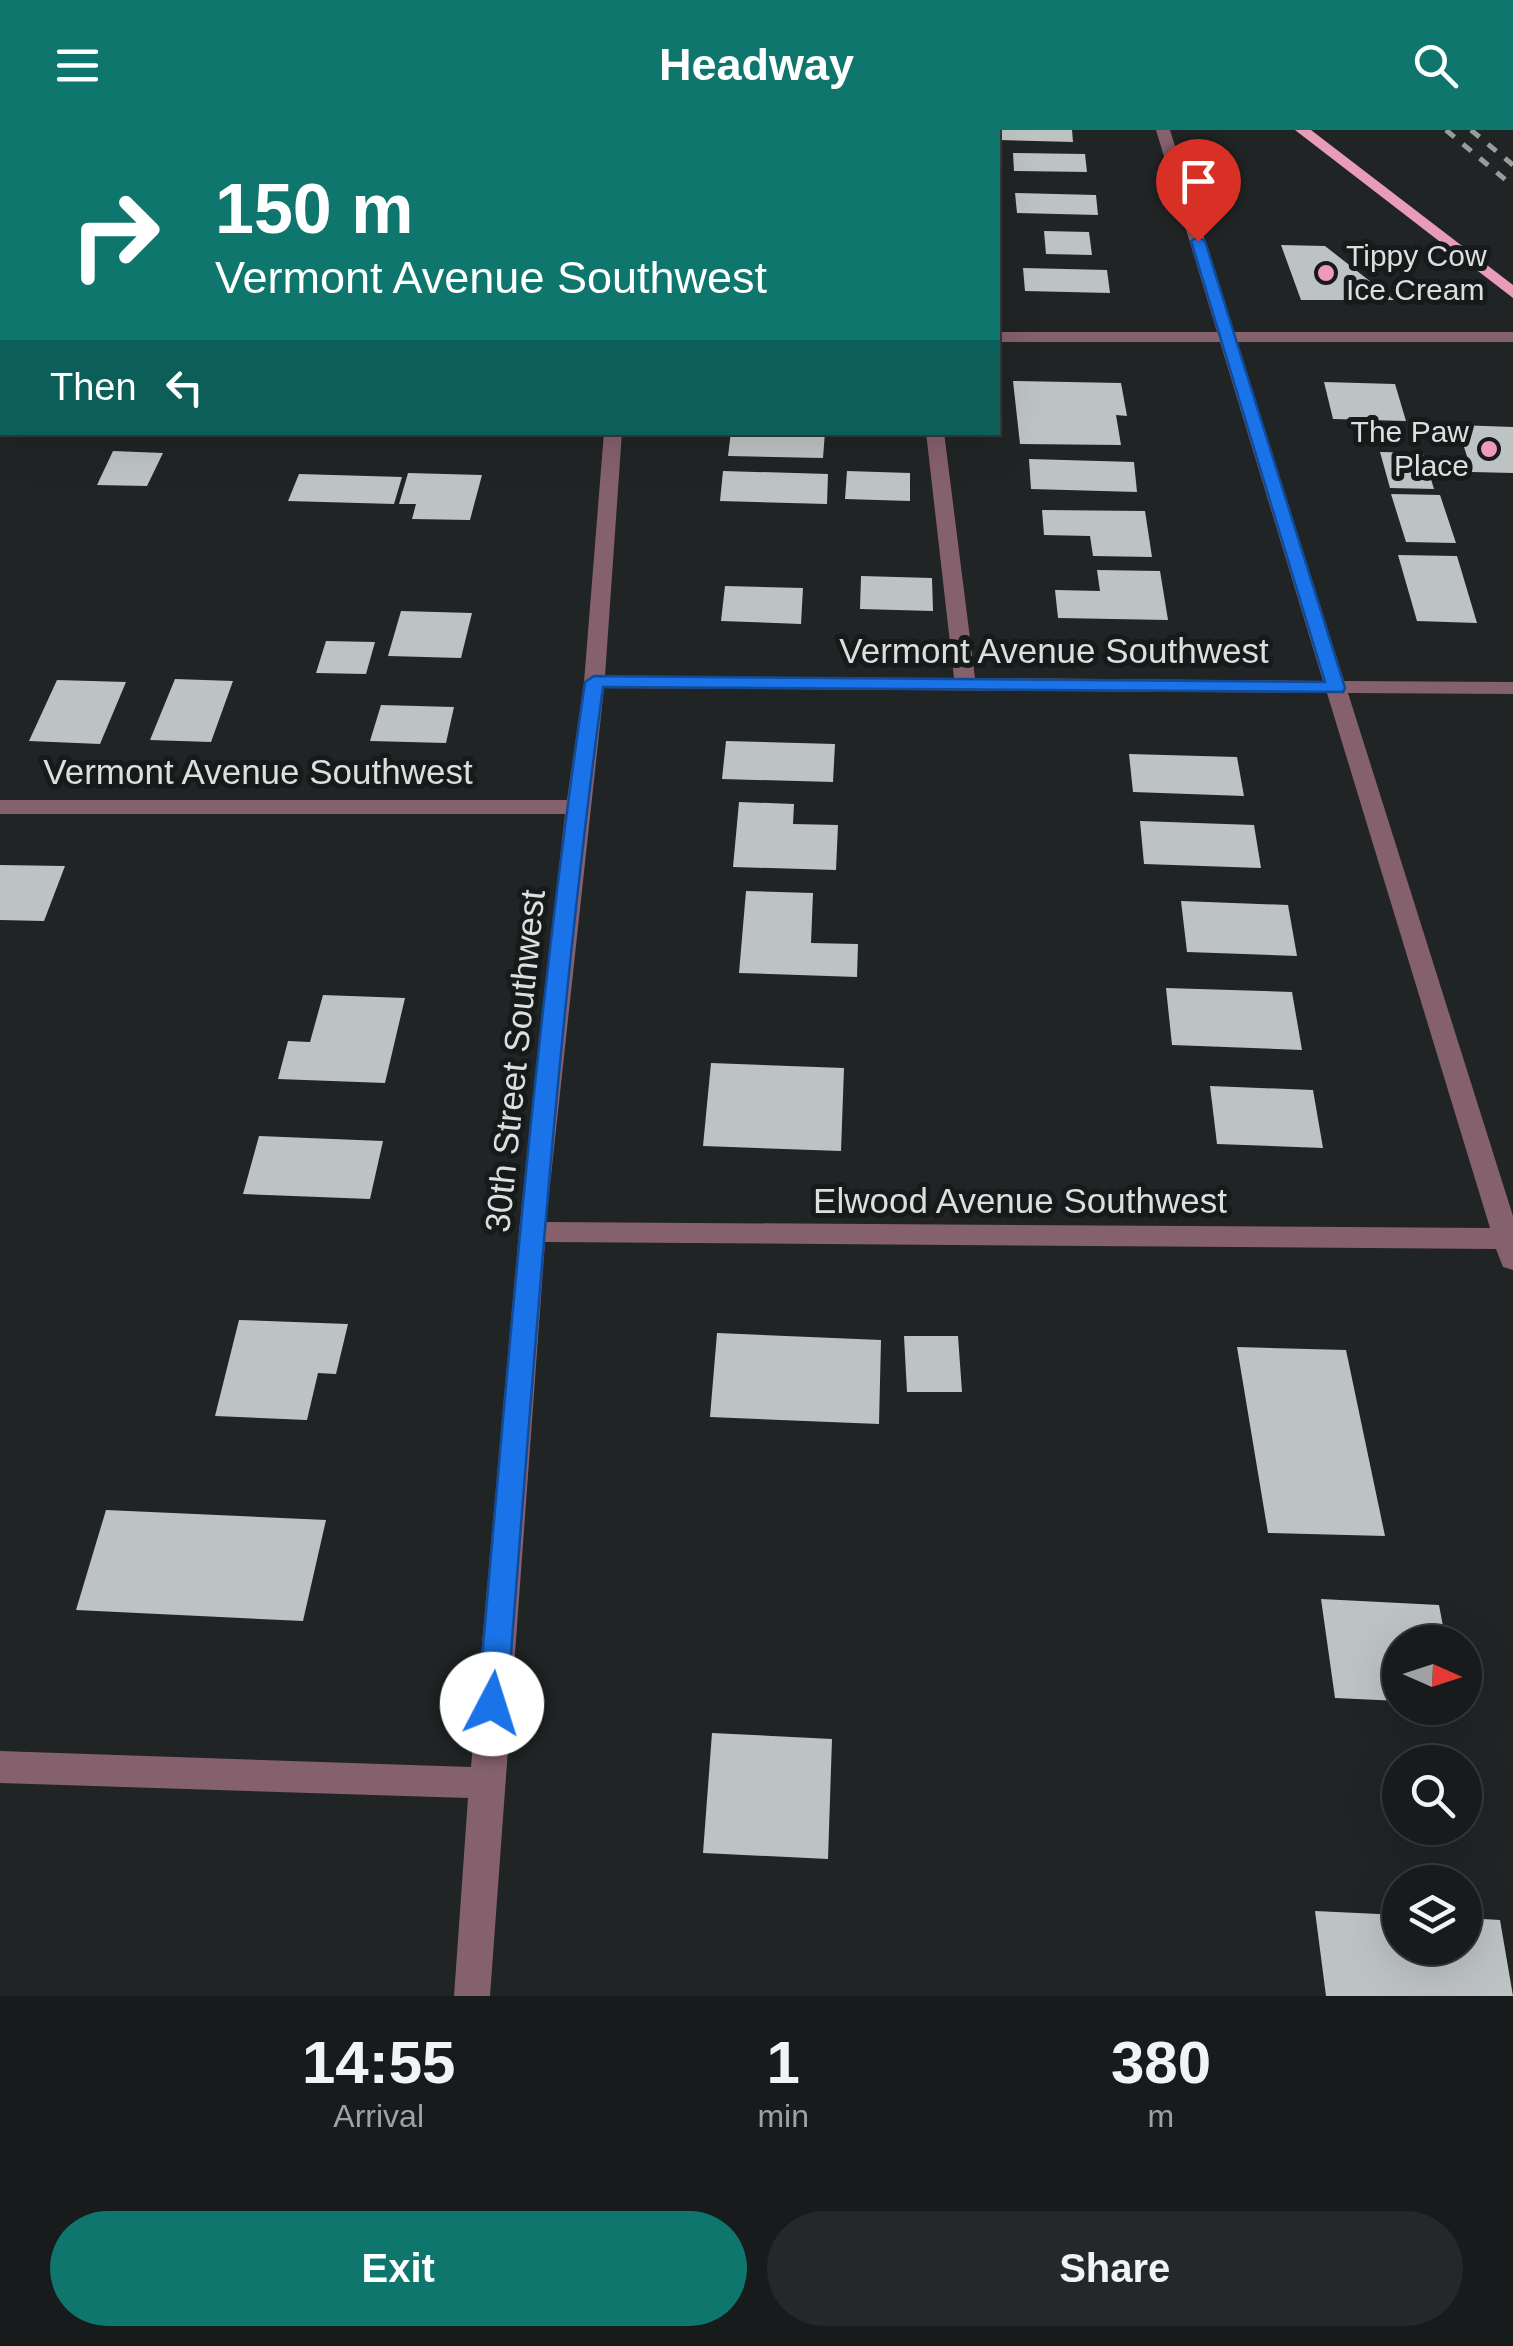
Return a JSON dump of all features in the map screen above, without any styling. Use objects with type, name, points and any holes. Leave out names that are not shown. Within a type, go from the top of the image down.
[{"type":"main road","points":[[1302,130],[1513,293]]},
{"type":"street","points":[[1164,130],[1510,1249]]},
{"type":"street","points":[[1000,337],[1513,337]]},
{"type":"street","name":"30th Street Southwest","points":[[472,1996],[532,1232],[576,807],[594,682],[612,435]]},
{"type":"street","points":[[935,435],[965,685]]},
{"type":"street","name":"Vermont Avenue Southwest","points":[[594,682],[1513,688]]},
{"type":"street","name":"Vermont Avenue Southwest","points":[[0,807],[576,807]]},
{"type":"street","name":"Elwood Avenue Southwest","points":[[532,1232],[1510,1249]]},
{"type":"street","points":[[0,1767],[486,1783]]},
{"type":"building","points":[[1000,130],[1072,130],[1073,142],[1000,140]]},
{"type":"building","points":[[1013,153],[1085,154],[1087,172],[1014,171]]},
{"type":"building","points":[[1015,193],[1096,195],[1098,215],[1017,213]]},
{"type":"building","points":[[1044,231],[1089,232],[1092,255],[1046,254]]},
{"type":"building","name":"Tippy Cow Ice Cream","points":[[1281,245],[1325,246],[1394,300],[1301,300]]},
{"type":"building","points":[[1023,268],[1107,270],[1110,293],[1025,291]]},
{"type":"building","points":[[1013,381],[1121,383],[1127,416],[1116,415],[1121,445],[1020,444]]},
{"type":"building","points":[[1324,382],[1395,384],[1406,421],[1333,419]]},
{"type":"building","name":"The Paw Place","points":[[1457,425],[1513,427],[1513,473],[1472,472]]},
{"type":"building","points":[[731,435],[825,435],[823,458],[728,456]]},
{"type":"building","points":[[113,451],[163,453],[147,486],[97,485]]},
{"type":"building","points":[[1380,452],[1423,453],[1434,489],[1390,488]]},
{"type":"building","points":[[1029,459],[1134,462],[1137,492],[1031,489]]},
{"type":"building","points":[[723,471],[828,474],[827,504],[720,501]]},
{"type":"building","points":[[847,471],[910,473],[910,501],[845,499]]},
{"type":"building","points":[[408,473],[482,475],[470,520],[412,519],[416,504],[399,504]]},
{"type":"building","points":[[299,474],[402,477],[394,504],[288,501]]},
{"type":"building","points":[[1391,494],[1440,495],[1456,543],[1406,542]]},
{"type":"building","points":[[1042,510],[1145,511],[1152,557],[1093,556],[1090,536],[1044,535]]},
{"type":"building","points":[[1398,555],[1457,556],[1477,623],[1417,621]]},
{"type":"building","points":[[1097,570],[1160,571],[1168,620],[1058,618],[1055,590],[1100,591]]},
{"type":"building","points":[[861,576],[932,578],[933,611],[860,609]]},
{"type":"building","points":[[725,586],[803,588],[801,624],[721,621]]},
{"type":"building","points":[[401,611],[472,613],[461,658],[388,656]]},
{"type":"building","points":[[326,641],[375,642],[366,674],[316,673]]},
{"type":"building","points":[[175,679],[233,681],[211,742],[150,740]]},
{"type":"building","points":[[57,680],[126,682],[100,744],[29,741]]},
{"type":"building","points":[[381,705],[454,707],[446,743],[370,741]]},
{"type":"building","points":[[726,741],[835,744],[833,782],[722,779]]},
{"type":"building","points":[[1129,754],[1237,757],[1244,796],[1133,792]]},
{"type":"building","points":[[739,802],[794,804],[793,824],[838,825],[836,870],[733,867]]},
{"type":"building","points":[[1140,821],[1254,825],[1261,868],[1144,864]]},
{"type":"building","points":[[0,865],[65,866],[44,921],[0,920]]},
{"type":"building","points":[[746,891],[813,893],[811,943],[858,944],[857,977],[739,973]]},
{"type":"building","points":[[1181,901],[1288,905],[1297,956],[1187,952]]},
{"type":"building","points":[[1166,988],[1292,992],[1302,1050],[1172,1045]]},
{"type":"building","points":[[323,995],[405,998],[385,1083],[278,1079],[288,1041],[310,1042]]},
{"type":"building","points":[[711,1063],[844,1068],[841,1151],[703,1146]]},
{"type":"building","points":[[1210,1086],[1313,1090],[1323,1148],[1217,1144]]},
{"type":"building","points":[[259,1136],[383,1141],[370,1199],[243,1194]]},
{"type":"building","points":[[239,1320],[348,1324],[336,1374],[318,1373],[307,1420],[215,1416]]},
{"type":"building","points":[[717,1333],[881,1340],[879,1424],[710,1417]]},
{"type":"building","points":[[904,1336],[958,1336],[962,1392],[907,1392]]},
{"type":"building","points":[[1237,1347],[1346,1350],[1385,1536],[1268,1533]]},
{"type":"building","points":[[106,1510],[326,1520],[303,1621],[76,1610]]},
{"type":"building","points":[[1321,1599],[1439,1605],[1443,1625],[1382,1625],[1382,1700],[1335,1698]]},
{"type":"building","points":[[712,1733],[832,1739],[828,1859],[703,1853]]},
{"type":"building","points":[[1315,1911],[1382,1914],[1382,1965],[1482,1965],[1482,1919],[1500,1920],[1513,1996],[1326,1996]]},
{"type":"railway","points":[[1446,130],[1513,186]]},
{"type":"railway","points":[[1471,130],[1513,165]]},
{"type":"place","name":"Tippy Cow Ice Cream","points":[[1326,273]]},
{"type":"place","name":"The Paw Place","points":[[1489,449]]},
{"type":"route","points":[[492,1704],[532,1232],[576,807],[594,682],[1336,688],[1198,241]]}]
